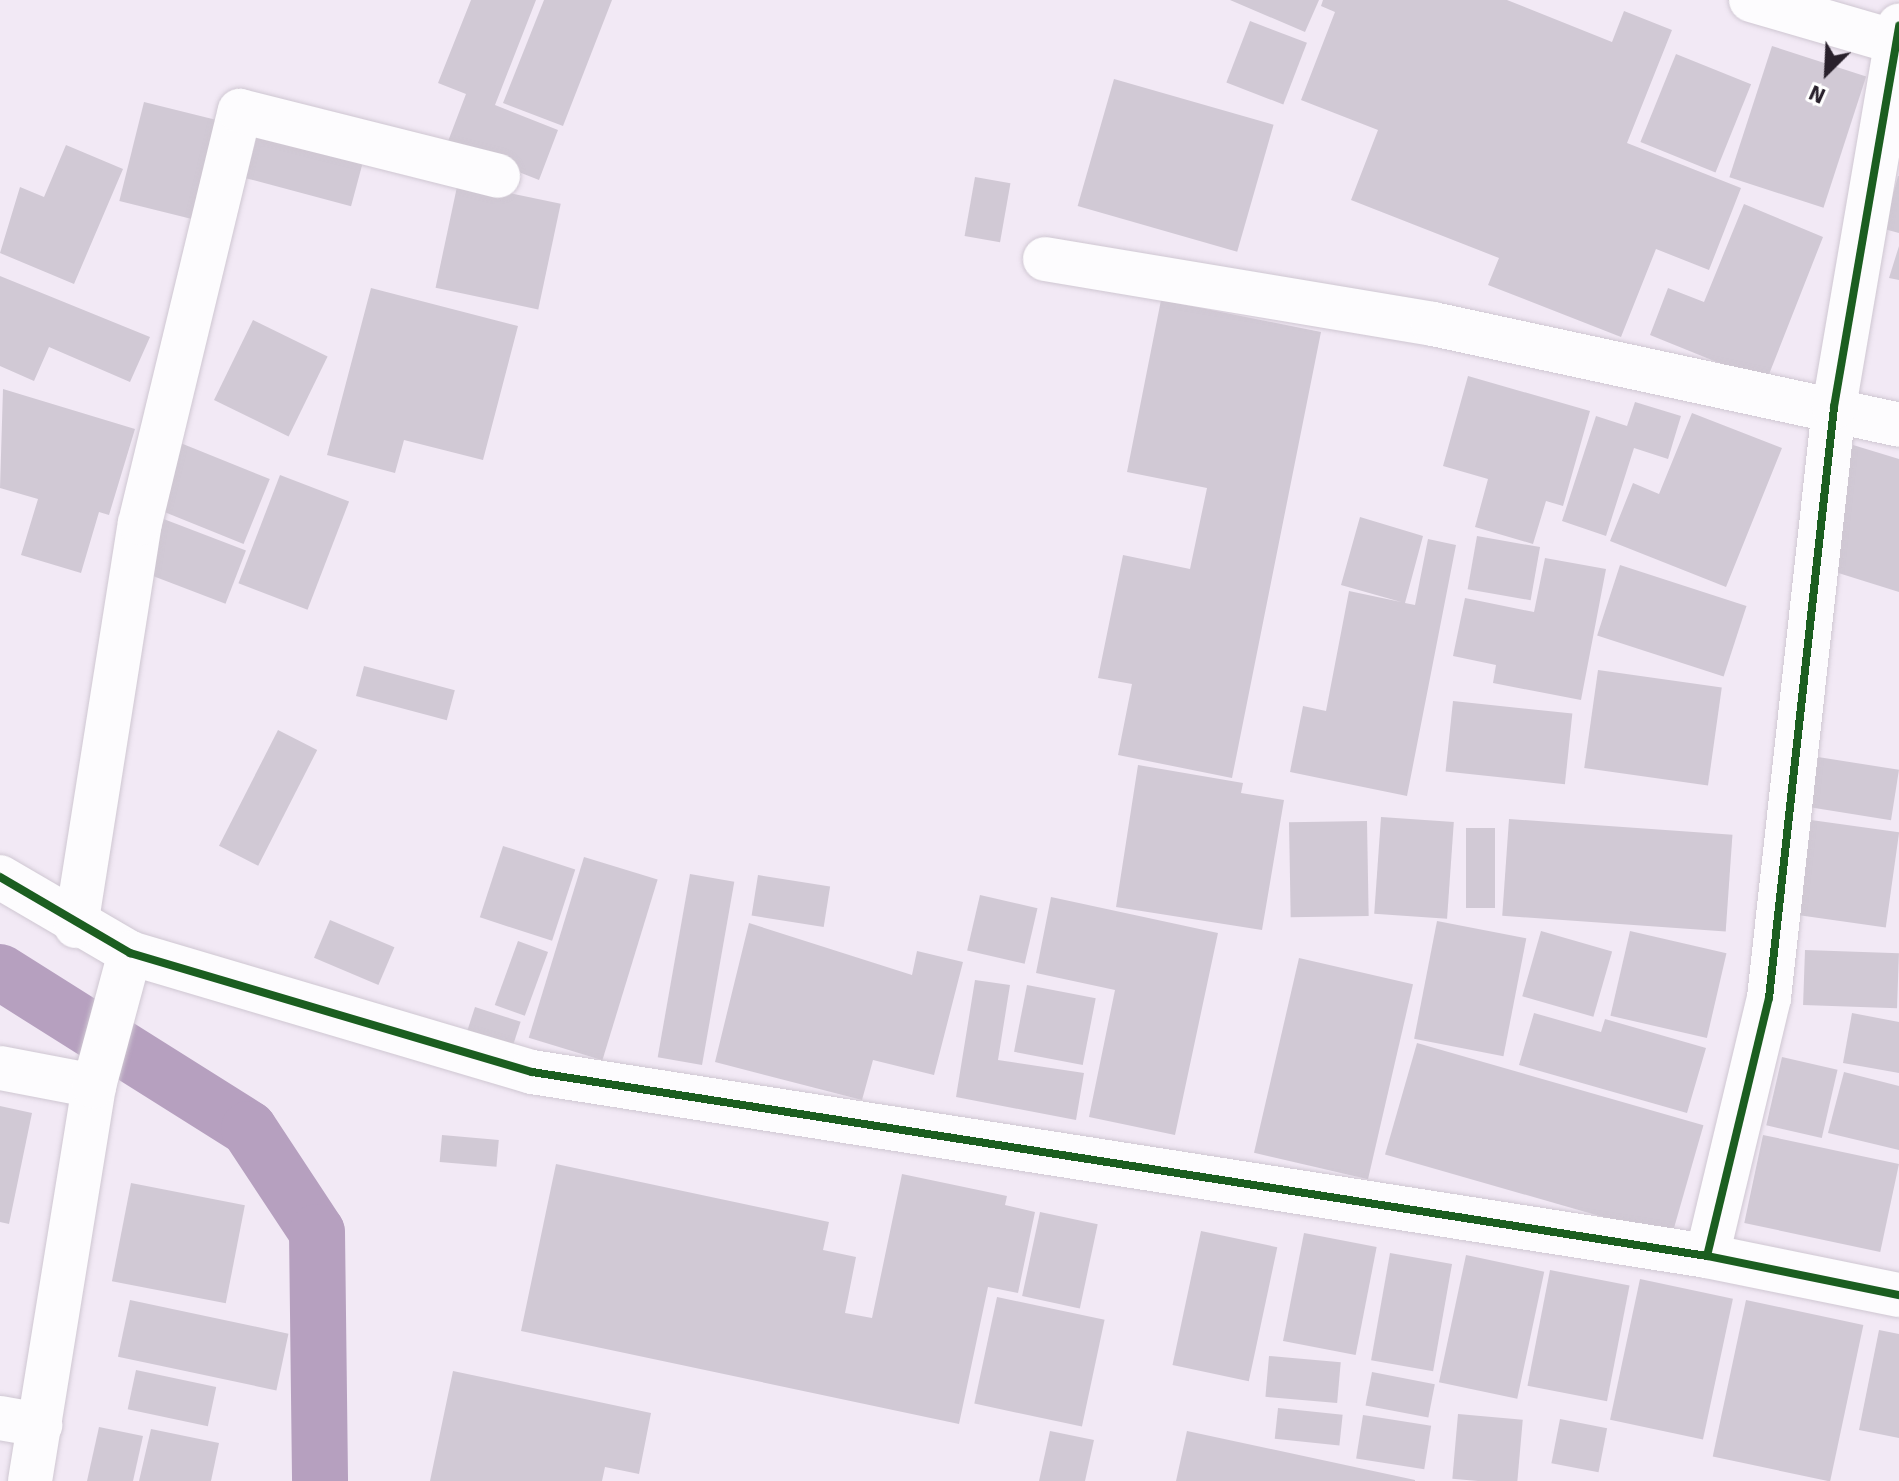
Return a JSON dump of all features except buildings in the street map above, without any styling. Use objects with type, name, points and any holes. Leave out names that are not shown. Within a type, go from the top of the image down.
[{"type":"street","points":[[1707,1256],[1769,998],[1834,407],[1898,37],[1751,0]]},
{"type":"street","points":[[76,926],[140,523],[240,111],[498,176]]},
{"type":"street","points":[[1045,259],[1433,324],[1834,407],[1899,425]]},
{"type":"street","points":[[0,877],[76,926],[130,956],[532,1072],[1707,1256],[1899,1295]]},
{"type":"street","points":[[30,1481],[20,1421],[95,1084],[130,956]]},
{"type":"street","points":[[0,1068],[95,1084]]},
{"type":"waterway","points":[[0,972],[249,1129],[317,1232],[320,1481]]},
{"type":"cycle path","points":[[1707,1256],[1769,998],[1834,407],[1899,26]]},
{"type":"cycle path","points":[[0,877],[130,953],[532,1072],[1707,1256],[1899,1295]]}]
